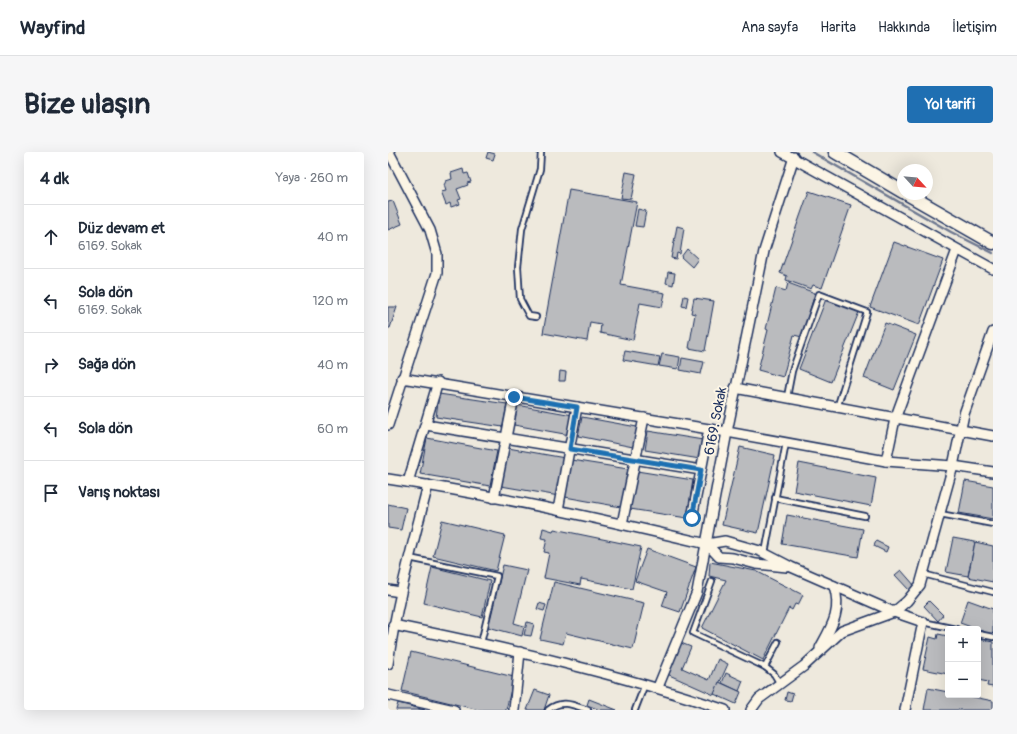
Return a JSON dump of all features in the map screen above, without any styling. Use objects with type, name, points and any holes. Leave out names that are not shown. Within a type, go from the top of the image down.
[{"type":"main road","points":[[836,152],[897,188]]},
{"type":"main road","points":[[918,200],[993,243]]},
{"type":"street","points":[[388,425],[402,378],[431,296],[437,273],[437,254],[430,230],[389,152]]},
{"type":"street","points":[[782,152],[794,157],[993,269]]},
{"type":"street","name":"6169. Sokak","points":[[658,687],[697,592],[707,544],[726,432],[764,251],[794,157]]},
{"type":"street","points":[[886,461],[895,419],[957,250]]},
{"type":"street","points":[[751,710],[759,699],[816,655],[842,631],[894,612],[907,601],[920,585],[953,466],[964,414],[993,332]]},
{"type":"street","points":[[402,378],[438,382],[514,397],[709,429],[886,461],[953,466],[993,472]]},
{"type":"street","points":[[408,482],[438,382]]},
{"type":"street","points":[[735,388],[895,419],[993,436]]},
{"type":"street","points":[[494,498],[514,397]]},
{"type":"street","points":[[558,510],[577,407]]},
{"type":"street","points":[[622,524],[644,418]]},
{"type":"street","name":"6169. Sokak","points":[[426,425],[701,470]]},
{"type":"street","name":"6169. Sokak","points":[[692,518],[709,429]]},
{"type":"street","points":[[388,479],[428,485],[558,510],[707,544],[725,541],[765,553],[834,586],[894,612],[923,622],[905,710]]},
{"type":"street","points":[[388,664],[390,638],[400,592],[428,485]]},
{"type":"street","points":[[707,544],[719,557],[733,558],[756,564],[792,567]]},
{"type":"street","points":[[816,655],[835,621],[838,598],[834,586]]},
{"type":"street","points":[[388,590],[400,592]]},
{"type":"street","points":[[393,625],[481,642],[658,687],[725,710]]},
{"type":"street","points":[[514,710],[520,652]]},
{"type":"street","points":[[388,695],[454,710]]},
{"type":"lane","points":[[536,317],[529,316],[520,299],[518,267],[522,229],[540,169],[541,152]]},
{"type":"lane","points":[[786,398],[792,371],[819,294],[867,312],[837,408]]},
{"type":"lane","points":[[765,553],[786,443]]},
{"type":"lane","points":[[775,498],[865,516]]},
{"type":"lane","points":[[940,514],[993,524]]},
{"type":"lane","points":[[409,558],[497,576],[481,642]]},
{"type":"lane","points":[[923,574],[993,592]]},
{"type":"lane","points":[[712,581],[693,633],[765,667],[774,674],[780,684]]},
{"type":"lane","points":[[923,622],[945,627]]},
{"type":"lane","points":[[981,635],[993,637]]},
{"type":"lane","points":[[765,667],[778,642]]},
{"type":"lane","points":[[635,710],[644,684]]},
{"type":"lane","points":[[548,710],[556,705],[565,703],[588,710]]},
{"type":"building","points":[[488,152],[495,154],[493,160],[486,158]]},
{"type":"building","points":[[463,169],[464,174],[468,173],[471,182],[467,183],[468,185],[457,189],[461,199],[458,200],[460,204],[451,207],[450,203],[446,205],[441,192],[446,191],[444,185],[446,181],[452,179],[451,173]]},
{"type":"building","points":[[626,172],[636,174],[631,199],[621,198]]},
{"type":"building","points":[[569,190],[637,202],[621,285],[665,293],[662,307],[640,303],[633,340],[600,333],[601,324],[590,322],[587,341],[543,333]]},
{"type":"building","points":[[809,191],[851,205],[822,288],[813,285],[811,289],[786,280],[787,276],[780,273]]},
{"type":"building","points":[[393,201],[402,224],[388,230],[388,202]]},
{"type":"building","points":[[638,209],[646,211],[643,227],[635,226]]},
{"type":"building","points":[[677,226],[684,228],[680,254],[677,253],[676,259],[671,258]]},
{"type":"building","points":[[894,242],[943,260],[919,325],[870,307]]},
{"type":"building","points":[[687,249],[698,259],[692,267],[681,257]]},
{"type":"building","points":[[668,272],[675,273],[673,285],[666,283]]},
{"type":"building","points":[[788,283],[815,293],[802,337],[794,335],[783,377],[758,370],[776,288],[786,291]]},
{"type":"building","points":[[684,296],[688,297],[686,307],[682,306]]},
{"type":"building","points":[[694,298],[714,301],[705,351],[689,348],[695,314],[691,313]]},
{"type":"building","points":[[826,299],[859,312],[831,382],[799,369]]},
{"type":"building","points":[[388,307],[397,307],[390,328],[388,328]]},
{"type":"building","points":[[885,323],[916,335],[894,390],[864,378]]},
{"type":"building","points":[[625,351],[660,357],[658,366],[623,360]]},
{"type":"building","points":[[662,354],[680,357],[678,369],[659,366]]},
{"type":"building","points":[[682,358],[704,362],[701,374],[680,370]]},
{"type":"building","points":[[560,371],[566,372],[565,381],[559,381]]},
{"type":"building","points":[[439,394],[507,404],[503,427],[436,417]]},
{"type":"building","points":[[517,405],[573,415],[570,435],[514,425]]},
{"type":"building","points":[[582,417],[637,427],[633,447],[578,436]]},
{"type":"building","points":[[648,431],[703,440],[700,459],[645,450]]},
{"type":"building","points":[[427,438],[497,451],[490,486],[420,474]]},
{"type":"building","points":[[740,447],[775,455],[758,533],[722,525]]},
{"type":"building","points":[[508,448],[565,458],[559,496],[501,486]]},
{"type":"building","points":[[571,460],[628,469],[621,507],[565,497]]},
{"type":"building","points":[[799,463],[876,478],[871,506],[794,491]]},
{"type":"building","points":[[637,471],[693,480],[687,518],[630,509]]},
{"type":"building","points":[[965,481],[993,486],[993,519],[959,513]]},
{"type":"building","points":[[388,504],[406,508],[401,530],[388,528]]},
{"type":"building","points":[[787,515],[863,529],[858,557],[782,544]]},
{"type":"building","points":[[442,520],[505,535],[496,571],[433,556]]},
{"type":"building","points":[[543,528],[641,547],[632,589],[581,579],[580,585],[544,578],[549,553],[544,552],[547,539],[541,538]]},
{"type":"building","points":[[953,538],[975,542],[968,576],[946,572]]},
{"type":"building","points":[[876,541],[888,547],[886,552],[874,546]]},
{"type":"building","points":[[975,542],[993,546],[993,582],[968,577]]},
{"type":"building","points":[[647,549],[696,567],[680,612],[662,606],[667,592],[635,581]]},
{"type":"building","points":[[710,562],[756,571],[803,595],[798,605],[795,604],[792,610],[789,608],[763,660],[702,628],[726,580],[709,576]]},
{"type":"building","points":[[503,565],[527,570],[514,623],[524,626],[522,636],[488,627]]},
{"type":"building","points":[[432,567],[490,581],[482,617],[424,603]]},
{"type":"building","points":[[901,570],[915,586],[910,591],[895,575]]},
{"type":"building","points":[[554,582],[644,603],[633,649],[566,633],[563,644],[540,639]]},
{"type":"building","points":[[968,600],[993,609],[993,635],[981,631],[981,626],[968,626],[960,623]]},
{"type":"building","points":[[929,601],[943,615],[938,621],[924,606]]},
{"type":"building","points":[[539,603],[546,605],[544,611],[537,609]]},
{"type":"building","points":[[527,622],[534,624],[531,636],[524,635]]},
{"type":"building","points":[[938,634],[945,635],[945,673],[923,669],[930,637],[937,639]]},
{"type":"building","points":[[981,640],[993,642],[993,687],[987,686],[988,682],[981,681]]},
{"type":"building","points":[[681,643],[691,647],[682,668],[709,680],[718,659],[728,664],[714,695],[667,674]]},
{"type":"building","points":[[411,652],[514,677],[506,710],[479,710],[402,691]]},
{"type":"building","points":[[726,673],[743,681],[739,691],[722,683]]},
{"type":"building","points":[[719,682],[741,692],[736,704],[714,694]]},
{"type":"building","points":[[928,688],[945,691],[945,698],[978,698],[993,701],[993,710],[924,710]]},
{"type":"building","points":[[535,690],[549,695],[544,710],[527,710]]},
{"type":"building","points":[[787,692],[793,694],[791,701],[785,700]]},
{"type":"building","points":[[589,699],[617,710],[600,710],[587,705]]},
{"type":"building","points":[[398,703],[425,710],[396,710]]},
{"type":"waterway","points":[[812,152],[951,232],[993,253]]},
{"type":"route","points":[[514,397],[577,407],[570,449],[701,470],[692,518]]}]
